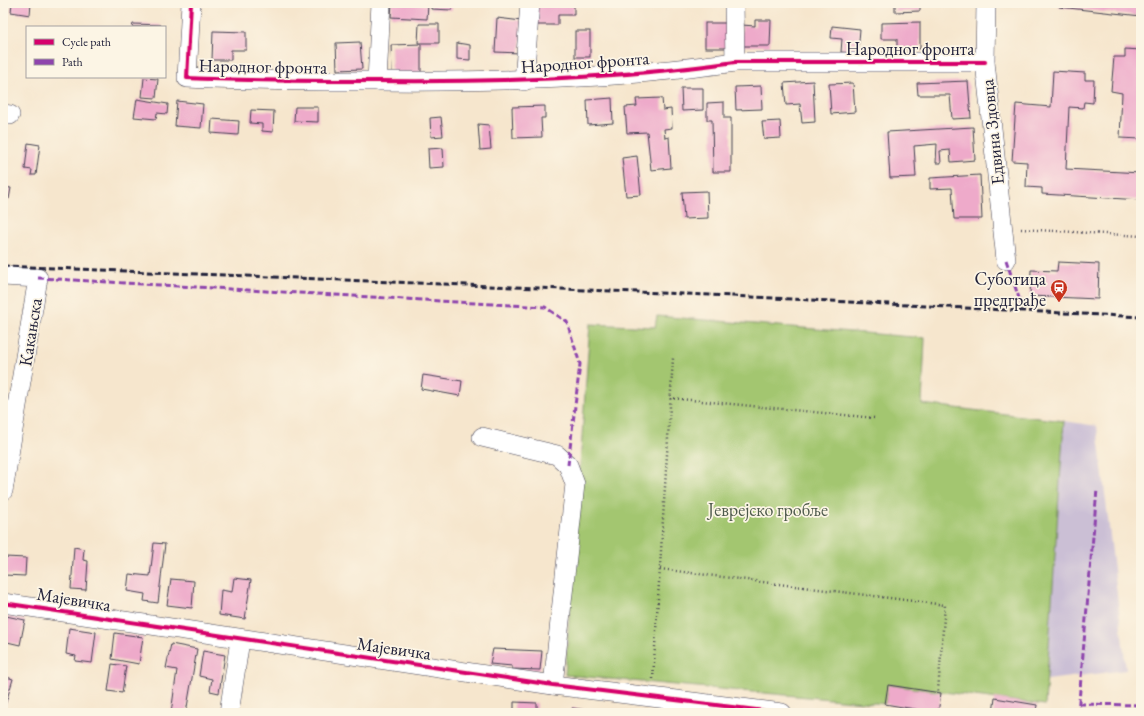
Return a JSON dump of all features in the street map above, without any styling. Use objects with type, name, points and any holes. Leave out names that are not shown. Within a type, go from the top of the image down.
[{"type":"street","name":"Народног фронта","points":[[192,3],[187,78],[247,81],[524,81],[702,67],[735,62],[985,62]]},
{"type":"street","points":[[377,81],[381,3]]},
{"type":"street","name":"Народног фронта","points":[[524,81],[530,3]]},
{"type":"street","points":[[734,3],[735,62]]},
{"type":"street","name":"Едвина Здовца","points":[[986,3],[985,62],[1006,260]]},
{"type":"street","name":"Какањска","points":[[3,276],[38,278],[3,491]]},
{"type":"street","points":[[482,437],[556,455],[568,465],[575,484],[553,685]]},
{"type":"street","name":"Мајевичка","points":[[3,603],[240,640],[553,685],[782,713]]},
{"type":"street","points":[[229,713],[240,640]]},
{"type":"path","points":[[1003,227],[1141,236]]},
{"type":"path","points":[[652,698],[673,358]]},
{"type":"path","points":[[670,398],[875,418]]},
{"type":"path","points":[[660,569],[945,605],[938,691]]},
{"type":"shaded area","points":[[1064,421],[1097,426],[1126,670],[1047,680]]},
{"type":"green space","name":"Јеврејско гробље","points":[[657,316],[925,338],[922,404],[1064,421],[1045,705],[889,685],[885,704],[565,675],[590,324],[655,327]]},
{"type":"building","points":[[12,3],[31,3],[30,15],[11,12]]},
{"type":"building","points":[[392,3],[428,5],[427,19],[391,17]]},
{"type":"building","points":[[431,3],[452,3],[452,10],[431,9]]},
{"type":"building","points":[[533,3],[574,3],[574,15],[558,15],[558,25],[533,25]]},
{"type":"building","points":[[895,3],[920,3],[920,11],[895,12]]},
{"type":"building","points":[[1060,3],[1141,3],[1141,16],[1059,7]]},
{"type":"building","points":[[497,18],[522,21],[520,53],[495,52]]},
{"type":"building","points":[[755,20],[771,20],[770,46],[741,46],[742,25],[755,26]]},
{"type":"building","points":[[920,22],[920,49],[897,49],[897,39],[881,39],[881,23]]},
{"type":"building","points":[[705,23],[727,23],[727,48],[705,48]]},
{"type":"building","points":[[133,24],[161,25],[160,26],[132,26]]},
{"type":"building","points":[[419,24],[439,24],[439,43],[418,43]]},
{"type":"building","points":[[832,26],[860,29],[858,53],[841,52],[842,39],[831,38]]},
{"type":"building","points":[[213,31],[246,32],[246,50],[231,50],[231,60],[212,60]]},
{"type":"building","points":[[575,31],[590,31],[590,57],[575,57]]},
{"type":"building","points":[[360,42],[362,69],[337,70],[336,43]]},
{"type":"building","points":[[457,43],[470,45],[470,60],[457,59]]},
{"type":"building","points":[[421,44],[421,75],[392,75],[391,45]]},
{"type":"building","points":[[1125,49],[1141,50],[1141,139],[1120,138],[1122,93],[1111,91],[1114,57],[1125,57]]},
{"type":"building","points":[[1053,71],[1085,73],[1085,80],[1094,80],[1093,103],[1084,102],[1083,108],[1069,107],[1066,169],[1141,173],[1141,200],[1042,194],[1042,188],[1026,187],[1027,162],[1012,161],[1016,104],[1051,107]]},
{"type":"building","points":[[144,78],[158,79],[156,98],[142,97]]},
{"type":"building","points":[[813,81],[815,122],[802,123],[800,104],[786,105],[784,83]]},
{"type":"building","points":[[968,81],[971,118],[952,119],[950,95],[918,95],[917,83]]},
{"type":"building","points":[[853,83],[855,112],[831,114],[829,84]]},
{"type":"building","points":[[761,86],[762,109],[736,110],[735,87]]},
{"type":"building","points":[[681,88],[703,88],[703,110],[682,111]]},
{"type":"building","points":[[612,98],[613,123],[588,125],[587,100]]},
{"type":"building","points":[[662,98],[663,110],[671,109],[672,128],[664,129],[665,138],[669,137],[671,168],[651,170],[647,132],[627,133],[625,107],[637,106],[636,99]]},
{"type":"building","points":[[137,99],[168,104],[167,114],[157,113],[156,119],[134,117]]},
{"type":"building","points":[[177,101],[203,104],[201,128],[175,126]]},
{"type":"building","points":[[724,102],[724,118],[731,118],[731,172],[713,172],[712,120],[707,120],[707,103]]},
{"type":"building","points":[[545,106],[545,118],[541,118],[542,137],[513,138],[512,107]]},
{"type":"building","points":[[295,107],[318,107],[318,122],[294,121]]},
{"type":"building","points":[[251,110],[274,111],[273,132],[262,131],[262,124],[250,123]]},
{"type":"building","points":[[441,117],[443,136],[431,137],[430,118]]},
{"type":"building","points":[[212,119],[239,121],[238,135],[211,133]]},
{"type":"building","points":[[780,121],[781,138],[764,139],[762,122]]},
{"type":"building","points":[[478,124],[489,125],[491,149],[480,150]]},
{"type":"building","points":[[973,127],[975,160],[951,162],[950,150],[940,151],[941,163],[936,163],[937,144],[914,146],[916,177],[890,178],[887,132]]},
{"type":"building","points":[[28,143],[40,145],[36,175],[31,175],[32,170],[25,169]]},
{"type":"building","points":[[443,148],[444,167],[429,168],[428,149]]},
{"type":"building","points":[[637,156],[641,195],[626,196],[622,158]]},
{"type":"building","points":[[980,175],[982,219],[954,219],[952,188],[930,189],[930,178]]},
{"type":"building","points":[[3,187],[11,188],[9,199],[3,198]]},
{"type":"building","points":[[707,191],[708,218],[684,219],[682,192]]},
{"type":"building","points":[[1058,262],[1099,264],[1098,299],[1030,296],[1031,270],[1057,271]]},
{"type":"building","points":[[423,375],[462,381],[460,396],[421,389]]},
{"type":"building","points":[[154,543],[165,544],[158,603],[144,601],[145,594],[127,591],[129,574],[150,576]]},
{"type":"building","points":[[74,547],[84,549],[83,560],[88,561],[86,590],[71,589]]},
{"type":"building","points":[[5,557],[26,558],[25,576],[4,575]]},
{"type":"building","points":[[234,578],[251,580],[245,619],[219,615],[221,590],[232,592]]},
{"type":"building","points":[[171,579],[194,581],[192,608],[167,605]]},
{"type":"building","points":[[6,616],[25,620],[20,645],[3,641]]},
{"type":"building","points":[[69,628],[96,632],[92,663],[75,661],[76,656],[66,654]]},
{"type":"building","points":[[115,633],[143,637],[139,664],[112,659]]},
{"type":"building","points":[[171,644],[197,649],[186,713],[171,713],[177,670],[166,668]]},
{"type":"building","points":[[493,649],[542,651],[540,670],[512,669],[512,666],[490,664]]},
{"type":"building","points":[[203,651],[225,655],[219,693],[210,691],[212,679],[199,676]]},
{"type":"building","points":[[112,664],[126,666],[122,693],[108,691]]},
{"type":"building","points":[[3,676],[13,679],[3,712]]},
{"type":"building","points":[[888,685],[941,693],[938,713],[885,704]]},
{"type":"building","points":[[995,698],[1037,705],[1036,713],[993,713]]},
{"type":"building","points":[[514,702],[537,703],[537,713],[514,713]]},
{"type":"building","points":[[572,708],[602,712],[602,713],[572,713]]},
{"type":"railway","points":[[3,266],[733,296],[1141,317]]},
{"type":"marked path","points":[[1006,260],[1021,304]]},
{"type":"marked path","points":[[38,278],[545,307],[567,322],[580,364],[568,465]]},
{"type":"marked path","points":[[1078,713],[1097,489]]},
{"type":"marked path","points":[[1079,704],[1141,705]]},
{"type":"cycle path","points":[[191,3],[187,78],[282,81],[467,81],[602,76],[691,68],[735,62],[985,62]]},
{"type":"cycle path","points":[[3,603],[553,685],[782,713]]},
{"type":"place","name":"Суботица предграђе","points":[[1059,303]]}]
